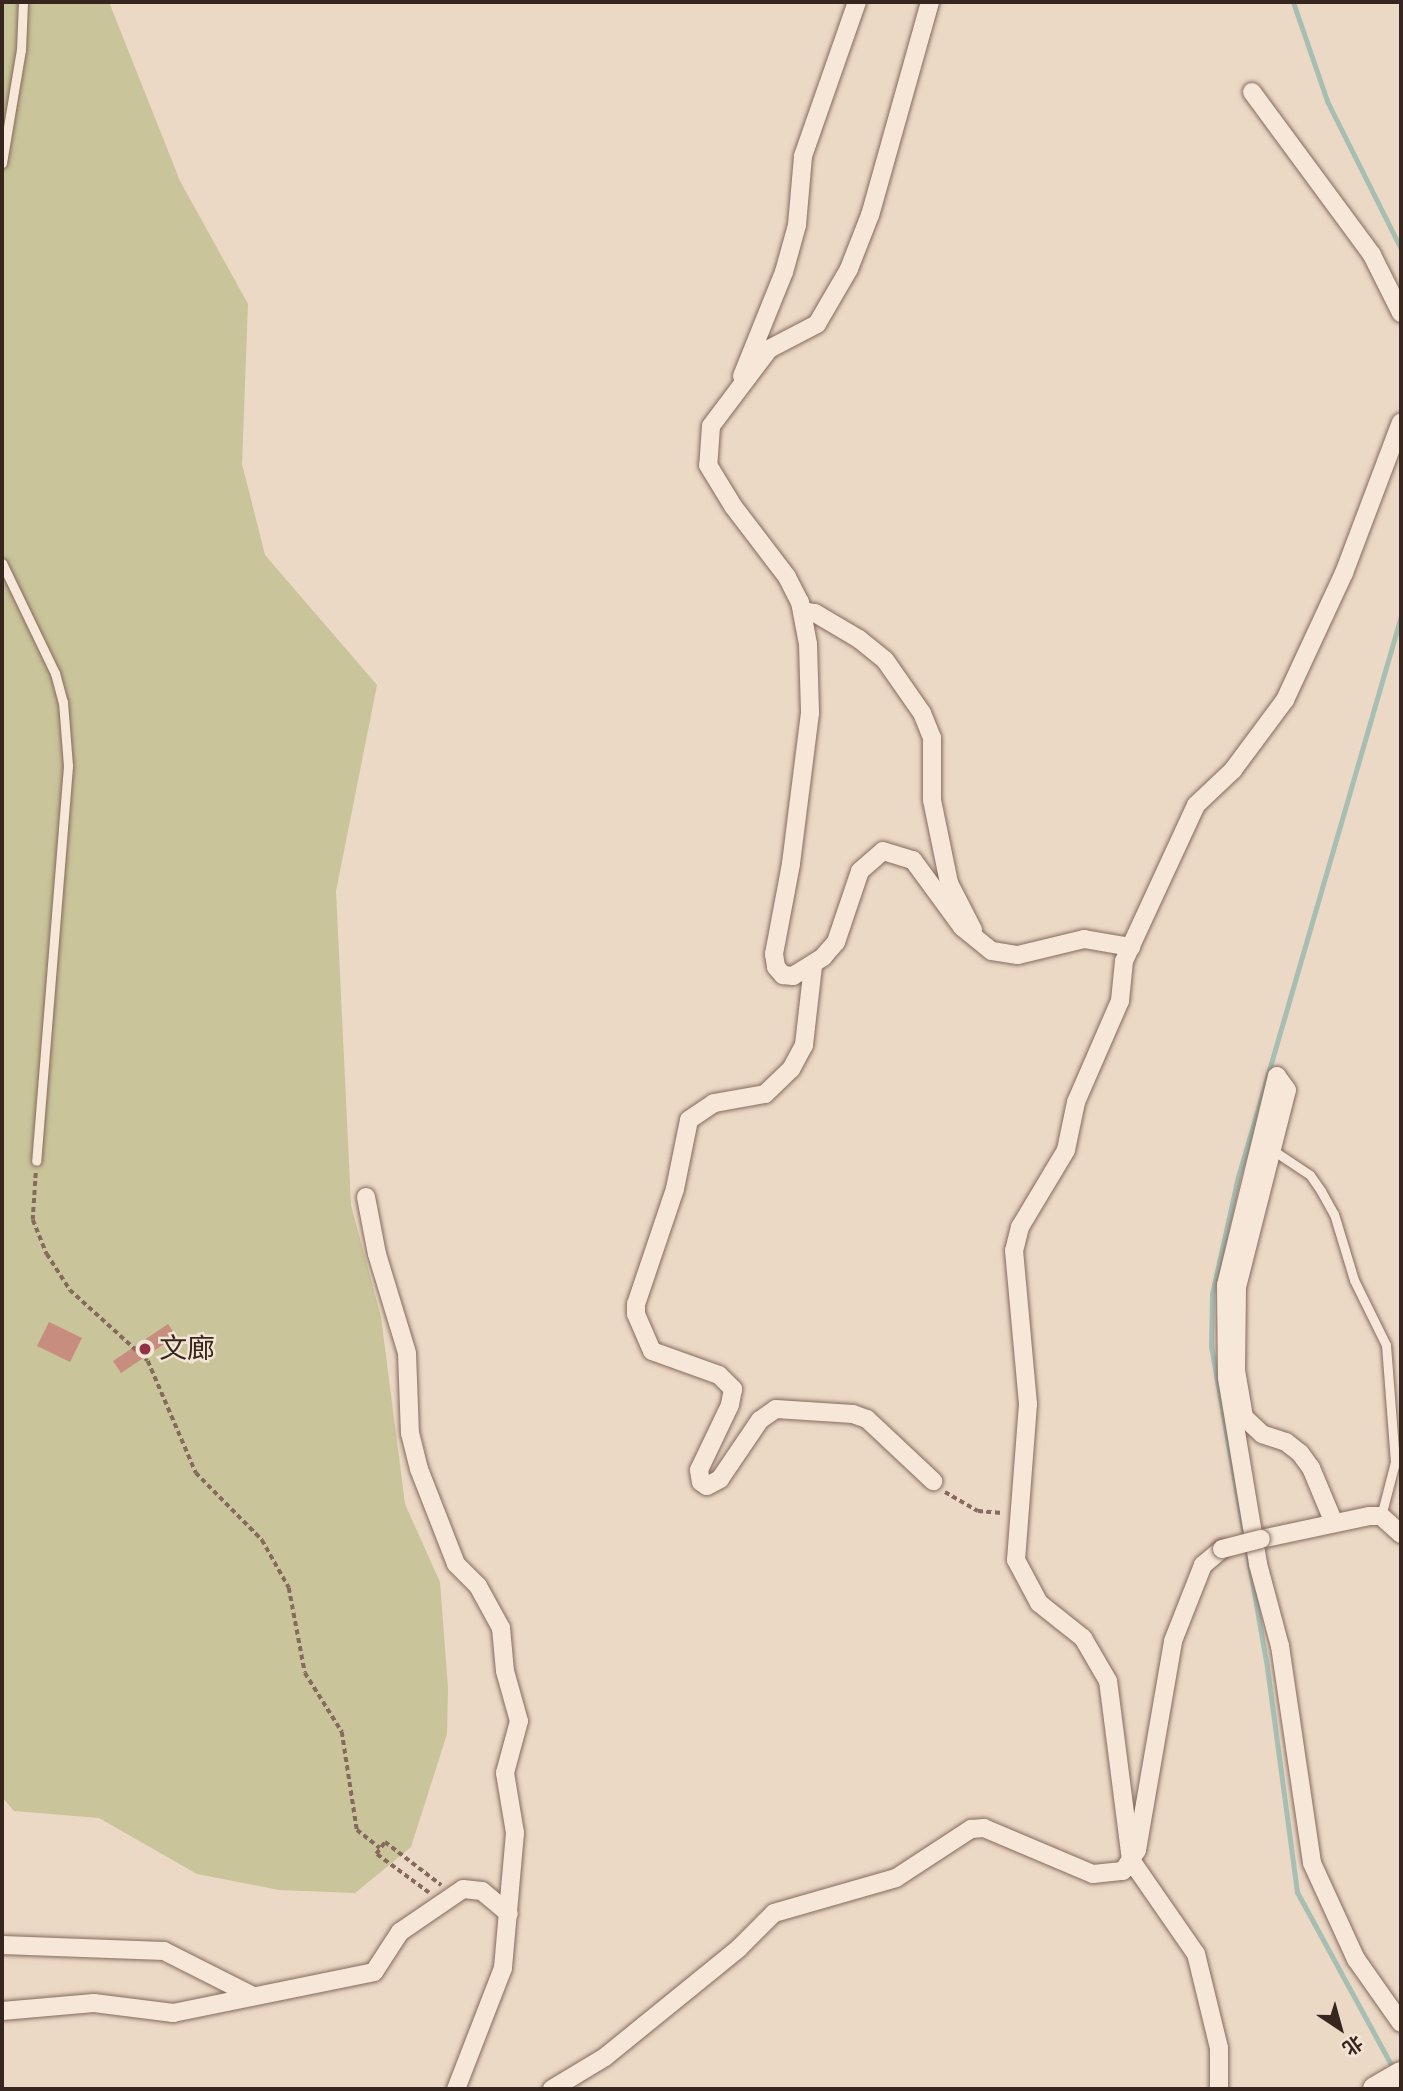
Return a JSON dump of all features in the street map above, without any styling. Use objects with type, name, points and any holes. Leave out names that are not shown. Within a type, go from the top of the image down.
[{"type":"main road","points":[[1375,2089],[1401,2074]]},
{"type":"street","points":[[728,408],[785,272],[797,225],[803,156],[857,2]]},
{"type":"street","points":[[930,2],[870,215],[849,269],[817,324],[769,349],[728,408],[710,426],[708,465],[733,506],[787,577],[802,611],[812,679],[791,864],[774,954],[783,975],[793,976],[813,966],[836,942],[860,870],[883,851],[898,853],[920,866],[975,940],[992,951],[1018,955],[1066,940],[1131,947]]},
{"type":"street","points":[[1252,92],[1372,255],[1401,313]]},
{"type":"street","points":[[1219,2089],[1219,2048],[1196,1954],[1131,1860],[1108,1681],[1083,1638],[1059,1623],[1022,1578],[1016,1560],[1021,1513],[1027,1368],[1014,1251],[1020,1227],[1066,1150],[1076,1102],[1119,1001],[1124,961],[1196,805],[1233,770],[1285,700],[1344,573],[1401,422]]},
{"type":"street","points":[[802,611],[815,613],[859,639],[885,660],[922,713],[932,738],[932,800],[950,883],[972,922],[975,940]]},
{"type":"street","points":[[813,966],[804,1045],[790,1069],[765,1094],[714,1103],[689,1120],[676,1189],[636,1314],[652,1350],[719,1375],[733,1389],[730,1405],[699,1470],[701,1482],[707,1486],[719,1479],[760,1420],[776,1409],[853,1414],[867,1419],[933,1481]]},
{"type":"street","points":[[1334,1522],[1311,1468],[1300,1452],[1286,1442],[1262,1434],[1244,1417],[1236,1370],[1237,1287],[1287,1090],[1277,1076],[1226,1284],[1227,1378],[1258,1564],[1280,1646],[1312,1863],[1356,1959],[1401,2023]]},
{"type":"street","points":[[366,1197],[377,1254],[407,1353],[410,1433],[419,1469],[450,1551],[478,1586],[500,1628],[505,1671],[519,1721],[505,1773],[515,1833],[509,1914],[495,1994],[456,2089]]},
{"type":"street","points":[[552,2089],[614,2050],[774,1913],[896,1878],[971,1829],[984,1828],[1093,1874],[1123,1871],[1131,1860],[1150,1780],[1161,1690],[1173,1641],[1203,1565],[1223,1549],[1334,1522],[1381,1516],[1401,1534]]},
{"type":"street","points":[[2,2011],[94,2003],[173,2013],[374,1972],[400,1932],[463,1889],[482,1891],[509,1914]]},
{"type":"street","points":[[2,1945],[164,1951],[251,1995]]},
{"type":"lane","points":[[2,163],[21,50],[23,2]]},
{"type":"lane","points":[[2,563],[55,673],[63,702],[68,766],[36,1161]]},
{"type":"lane","points":[[1271,1149],[1310,1175],[1321,1191],[1334,1214],[1354,1280],[1386,1345],[1395,1462],[1381,1516]]},
{"type":"path","points":[[36,1161],[33,1220],[47,1254],[70,1290],[148,1361],[196,1473],[262,1540],[289,1588],[305,1673],[342,1732],[357,1830],[380,1848]]},
{"type":"path","points":[[933,1481],[978,1511],[1021,1513]]},
{"type":"path","points":[[432,1896],[376,1854],[385,1842],[443,1887]]},
{"type":"shaded area","points":[[2,2],[109,2],[180,181],[248,304],[242,464],[265,555],[377,685],[336,891],[351,1205],[381,1317],[405,1504],[440,1582],[448,1688],[447,1734],[411,1847],[355,1893],[279,1890],[197,1874],[99,1818],[14,1811],[2,1797]]},
{"type":"building","points":[[49,1322],[82,1338],[70,1362],[37,1346]]},
{"type":"building","name":"文廊","points":[[168,1324],[176,1336],[121,1373],[113,1361]]},
{"type":"waterway","points":[[1293,2],[1327,101],[1401,249]]},
{"type":"waterway","points":[[1394,2070],[1297,1892],[1266,1661],[1211,1347],[1212,1294],[1238,1177],[1401,616]]},
{"type":"place","name":"文廊","points":[[145,1349]]}]
